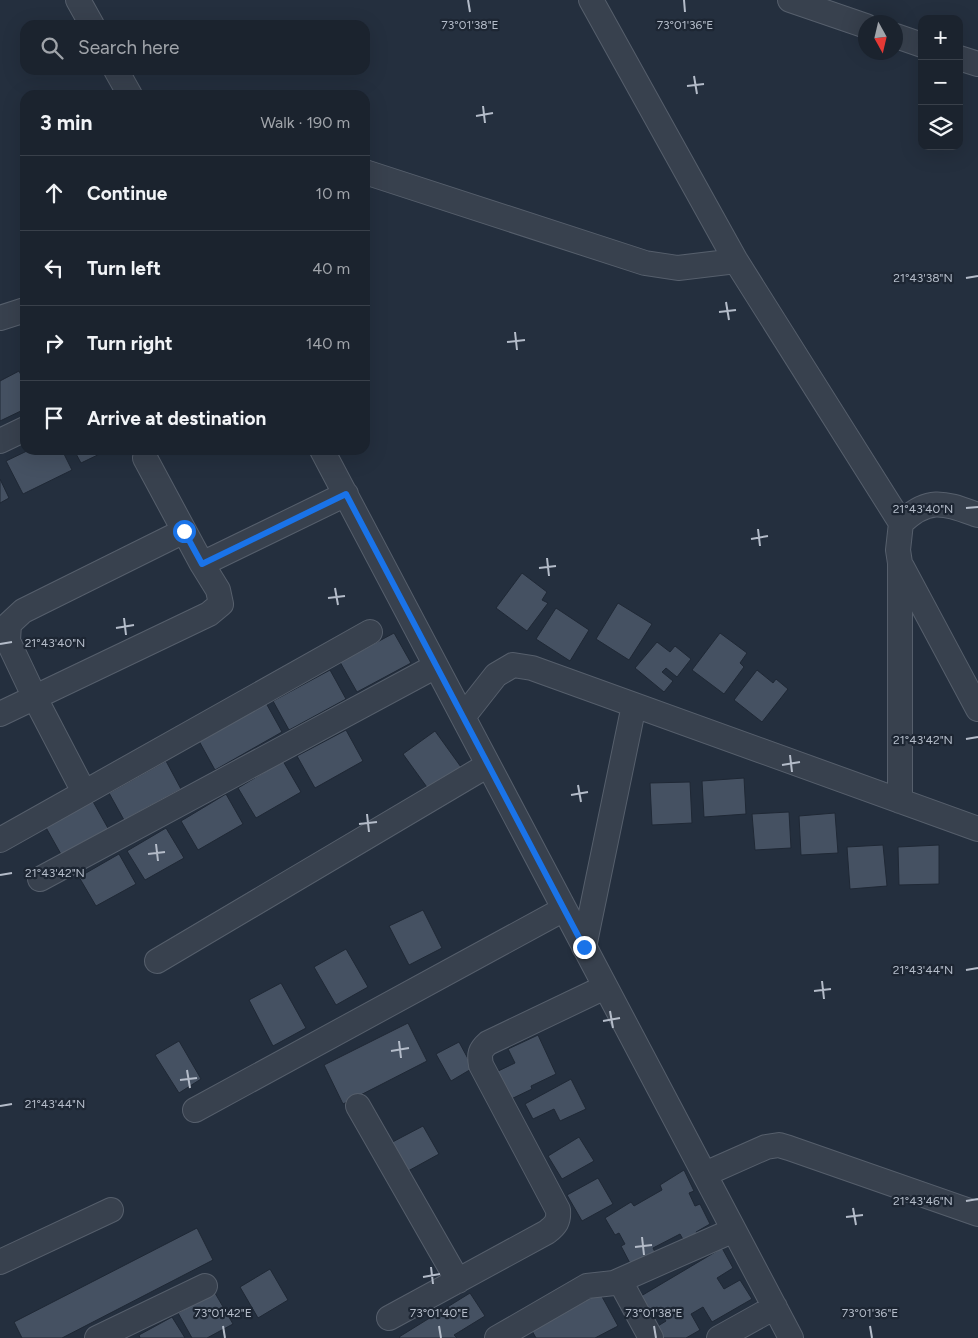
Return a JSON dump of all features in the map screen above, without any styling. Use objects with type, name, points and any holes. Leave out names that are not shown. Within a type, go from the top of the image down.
[{"type":"street","points":[[78,0],[89,20]]},
{"type":"street","points":[[591,0],[736,261],[901,523]]},
{"type":"street","points":[[790,0],[858,23]]},
{"type":"street","points":[[903,38],[918,44]]},
{"type":"street","points":[[963,59],[978,64]]},
{"type":"street","points":[[119,75],[127,90]]},
{"type":"street","points":[[370,174],[645,263],[678,268],[736,261]]},
{"type":"street","points":[[0,318],[20,312]]},
{"type":"street","points":[[0,441],[20,431]]},
{"type":"street","points":[[325,455],[791,1338]]},
{"type":"street","points":[[0,714],[210,614],[221,604],[218,590],[145,458]]},
{"type":"street","points":[[202,564],[346,494]]},
{"type":"street","points":[[900,801],[900,563],[898,550],[901,523],[910,513],[926,505],[947,504],[978,515]]},
{"type":"street","points":[[84,792],[35,698],[8,640],[9,624],[23,611],[184,531]]},
{"type":"street","points":[[900,563],[978,710]]},
{"type":"street","points":[[0,840],[370,632]]},
{"type":"street","points":[[463,717],[496,675],[514,665],[532,668],[978,829]]},
{"type":"street","points":[[40,880],[436,666]]},
{"type":"street","points":[[584,947],[634,705]]},
{"type":"street","points":[[156,961],[488,765]]},
{"type":"street","points":[[195,1110],[564,909]]},
{"type":"street","points":[[390,1318],[555,1226],[559,1219],[555,1202],[481,1065],[479,1056],[481,1049],[488,1043],[605,987]]},
{"type":"street","points":[[358,1106],[458,1281]]},
{"type":"street","points":[[704,1174],[766,1147],[778,1145],[978,1214]]},
{"type":"street","points":[[0,1262],[111,1210]]},
{"type":"street","points":[[497,1338],[587,1286],[614,1284],[734,1230]]},
{"type":"street","points":[[620,1281],[651,1338]]},
{"type":"street","points":[[97,1338],[204,1286]]},
{"type":"street","points":[[718,1338],[775,1307]]},
{"type":"building","points":[[19,371],[20,373],[20,411],[0,421],[0,381]]},
{"type":"building","points":[[20,454],[64,455],[72,470],[23,494],[6,461]]},
{"type":"building","points":[[77,455],[98,455],[81,463]]},
{"type":"building","points":[[0,479],[9,498],[0,503]]},
{"type":"building","points":[[522,573],[547,592],[542,600],[548,603],[527,631],[496,608]]},
{"type":"building","points":[[618,603],[652,624],[629,660],[596,639]]},
{"type":"building","points":[[556,608],[589,630],[570,661],[536,639]]},
{"type":"building","points":[[394,633],[411,663],[357,692],[340,662]]},
{"type":"building","points":[[720,633],[747,653],[740,663],[744,667],[724,694],[692,670]]},
{"type":"building","points":[[657,642],[670,652],[675,646],[691,659],[677,677],[666,668],[662,672],[673,681],[664,692],[635,668]]},
{"type":"building","points":[[330,670],[346,699],[289,730],[273,701]]},
{"type":"building","points":[[757,670],[773,683],[776,679],[788,689],[762,722],[734,700]]},
{"type":"building","points":[[266,703],[282,732],[215,770],[199,741]]},
{"type":"building","points":[[346,730],[363,761],[315,788],[297,756]]},
{"type":"building","points":[[435,731],[461,767],[429,790],[403,754]]},
{"type":"building","points":[[166,761],[181,789],[124,820],[109,793]]},
{"type":"building","points":[[283,761],[301,792],[256,818],[238,788]]},
{"type":"building","points":[[744,778],[746,814],[704,817],[702,781]]},
{"type":"building","points":[[690,782],[692,823],[652,825],[650,783]]},
{"type":"building","points":[[226,794],[243,824],[198,850],[181,821]]},
{"type":"building","points":[[91,798],[109,830],[62,856],[44,824]]},
{"type":"building","points":[[789,812],[791,848],[755,850],[752,814]]},
{"type":"building","points":[[835,813],[838,853],[801,855],[799,816]]},
{"type":"building","points":[[166,828],[184,858],[145,880],[127,851]]},
{"type":"building","points":[[883,845],[887,886],[850,889],[847,847]]},
{"type":"building","points":[[939,845],[939,884],[899,885],[898,847]]},
{"type":"building","points":[[119,854],[136,884],[96,906],[79,877]]},
{"type":"building","points":[[423,910],[442,948],[409,965],[389,926]]},
{"type":"building","points":[[346,949],[368,987],[336,1005],[314,967]]},
{"type":"building","points":[[281,983],[306,1028],[273,1046],[249,1000]]},
{"type":"building","points":[[408,1023],[427,1061],[343,1104],[324,1065]]},
{"type":"building","points":[[538,1035],[556,1074],[531,1086],[532,1089],[507,1101],[494,1073],[515,1063],[508,1049]]},
{"type":"building","points":[[179,1041],[201,1079],[179,1093],[155,1055]]},
{"type":"building","points":[[459,1042],[473,1068],[451,1081],[436,1054]]},
{"type":"building","points":[[571,1079],[586,1109],[560,1121],[554,1109],[533,1119],[525,1104]]},
{"type":"building","points":[[423,1126],[439,1154],[399,1176],[383,1147]]},
{"type":"building","points":[[579,1137],[594,1161],[562,1179],[548,1156]]},
{"type":"building","points":[[684,1170],[694,1191],[689,1193],[695,1206],[700,1204],[710,1224],[696,1232],[698,1236],[685,1243],[680,1234],[653,1248],[657,1256],[632,1267],[621,1246],[625,1244],[619,1233],[615,1235],[605,1218],[631,1202],[634,1206],[662,1190],[660,1185]]},
{"type":"building","points":[[598,1178],[613,1204],[582,1221],[567,1195]]},
{"type":"building","points":[[197,1228],[213,1260],[62,1338],[22,1338],[14,1322]]},
{"type":"building","points":[[722,1248],[733,1268],[717,1278],[724,1289],[740,1280],[752,1299],[712,1322],[703,1307],[691,1314],[700,1330],[686,1338],[659,1338],[653,1329],[666,1321],[660,1311],[647,1319],[636,1299]]},
{"type":"building","points":[[270,1269],[288,1300],[258,1318],[240,1287]]},
{"type":"building","points":[[215,1293],[233,1324],[207,1338],[192,1338],[178,1313]]},
{"type":"building","points":[[470,1293],[485,1316],[454,1335],[457,1338],[399,1337]]},
{"type":"building","points":[[600,1293],[618,1326],[595,1338],[536,1338],[531,1329]]},
{"type":"building","points":[[172,1317],[185,1338],[140,1338],[139,1335]]},
{"type":"route","points":[[184,531],[202,564],[346,494],[584,947]]}]
